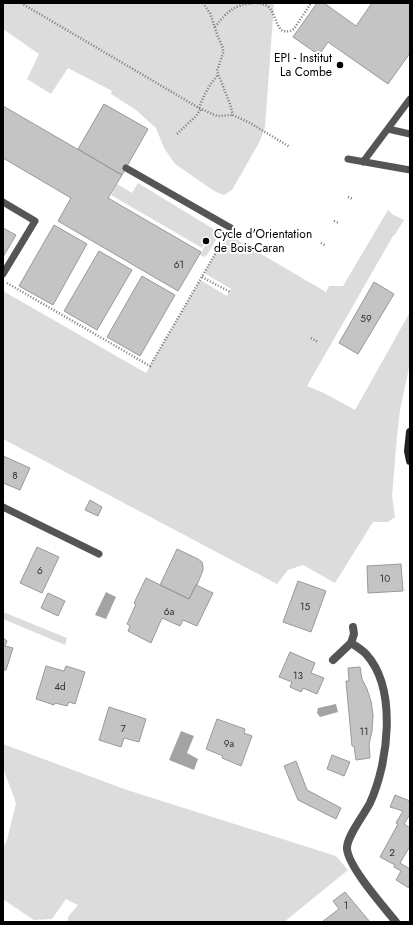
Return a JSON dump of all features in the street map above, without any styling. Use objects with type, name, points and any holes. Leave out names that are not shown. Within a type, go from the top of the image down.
[{"type":"main road","points":[[410,432],[408,451],[410,461]]},
{"type":"street","points":[[333,660],[351,643],[354,634],[353,627]]},
{"type":"street","points":[[351,643],[365,654],[374,665],[384,691],[387,720],[384,757],[377,782],[370,803],[348,842],[347,848],[351,862],[357,872],[396,922]]},
{"type":"lane","points":[[363,162],[410,98]]},
{"type":"lane","points":[[388,129],[410,134]]},
{"type":"lane","points":[[348,159],[410,170]]},
{"type":"lane","points":[[126,168],[231,228]]},
{"type":"lane","points":[[3,202],[35,221],[3,274]]},
{"type":"lane","points":[[3,507],[98,554]]},
{"type":"path","points":[[21,3],[200,109],[217,116],[233,115],[250,123],[290,147]]},
{"type":"path","points":[[203,3],[210,13],[223,48],[223,53],[217,71],[233,115]]},
{"type":"path","points":[[215,27],[226,14],[239,5],[263,3],[272,10],[281,30],[290,32],[294,29],[311,3]]},
{"type":"path","points":[[177,134],[196,116],[200,109],[201,101],[218,75]]},
{"type":"path","points":[[348,197],[353,199]]},
{"type":"path","points":[[334,221],[339,223]]},
{"type":"path","points":[[3,280],[150,366],[231,228]]},
{"type":"path","points":[[321,243],[326,246]]},
{"type":"path","points":[[202,276],[230,292]]},
{"type":"path","points":[[311,338],[318,342]]},
{"type":"shaded area","points":[[3,3],[274,3],[265,127],[260,141],[232,190],[224,195],[214,191],[175,164],[164,148],[156,128],[136,110],[111,94],[112,91],[68,68],[51,94],[27,79],[39,54],[3,29]]},
{"type":"shaded area","points":[[138,183],[220,233],[207,255],[203,257],[200,255],[209,238],[202,248],[111,195],[117,184],[132,193]]},
{"type":"shaded area","points":[[388,210],[392,214],[404,220],[393,236],[307,386],[324,393],[355,410],[410,312],[410,363],[400,410],[392,496],[395,517],[388,522],[373,522],[335,583],[303,565],[288,570],[277,584],[3,439],[3,291],[146,373],[200,280],[227,296],[231,289],[204,273],[227,234],[326,292],[329,286],[343,286]]},
{"type":"shaded area","points":[[106,592],[116,597],[106,619],[95,615]]},
{"type":"shaded area","points":[[3,612],[67,638],[65,645],[3,619]]},
{"type":"shaded area","points":[[336,704],[338,712],[320,717],[317,713],[318,708]]},
{"type":"shaded area","points":[[181,731],[194,736],[187,753],[198,759],[194,770],[169,760]]},
{"type":"shaded area","points":[[3,744],[127,790],[336,856],[348,870],[284,922],[68,922],[68,917],[78,905],[66,899],[52,919],[34,920],[4,900],[3,895],[3,848],[7,840],[16,803],[3,768]]},
{"type":"building","points":[[317,3],[324,3],[356,26],[372,3],[410,3],[410,53],[388,84],[328,42],[319,55],[293,37]]},
{"type":"building","points":[[104,104],[148,129],[122,175],[78,149]]},
{"type":"building","points":[[3,106],[122,175],[108,198],[201,252],[178,291],[58,221],[71,198],[3,158]]},
{"type":"building","points":[[54,225],[87,244],[53,305],[19,286]]},
{"type":"building","points":[[3,228],[16,235],[3,257]]},
{"type":"building","points":[[99,251],[132,270],[97,330],[64,311]]},
{"type":"building","points":[[142,276],[175,295],[140,356],[107,337]]},
{"type":"building","points":[[374,282],[394,294],[358,354],[339,343]]},
{"type":"building","points":[[3,456],[30,468],[20,490],[3,483]]},
{"type":"building","points":[[90,500],[102,507],[98,516],[85,510]]},
{"type":"building","points":[[37,547],[59,557],[42,593],[20,583]]},
{"type":"building","points":[[177,549],[198,559],[202,562],[203,566],[203,570],[197,585],[189,599],[160,585]]},
{"type":"building","points":[[401,564],[403,591],[368,593],[367,566]]},
{"type":"building","points":[[146,578],[189,599],[196,585],[213,593],[197,626],[183,620],[180,626],[162,618],[151,643],[128,631],[130,626],[127,624],[136,604],[134,603]]},
{"type":"building","points":[[298,581],[326,591],[311,632],[283,622]]},
{"type":"building","points":[[48,593],[65,601],[58,616],[41,608]]},
{"type":"building","points":[[3,638],[7,641],[5,646],[13,648],[6,670],[3,670]]},
{"type":"building","points":[[290,652],[315,663],[311,673],[324,678],[317,694],[303,688],[301,692],[290,687],[292,682],[279,677]]},
{"type":"building","points":[[46,666],[64,671],[66,666],[85,672],[75,704],[69,702],[67,706],[55,703],[54,705],[36,699]]},
{"type":"building","points":[[360,667],[362,679],[371,701],[373,715],[369,744],[370,758],[356,760],[354,746],[352,746],[346,681],[349,681],[348,668]]},
{"type":"building","points":[[109,707],[146,719],[139,742],[124,738],[121,747],[99,740]]},
{"type":"building","points":[[217,719],[245,729],[244,733],[252,736],[241,766],[206,749]]},
{"type":"building","points":[[332,755],[350,762],[344,776],[327,769]]},
{"type":"building","points":[[296,761],[307,790],[341,808],[336,819],[298,800],[284,766]]},
{"type":"building","points":[[395,795],[410,801],[410,814],[404,824],[410,828],[410,846],[400,863],[410,869],[409,888],[396,880],[401,871],[394,867],[395,865],[380,857],[398,824],[396,823],[403,811],[390,807]]},
{"type":"building","points":[[345,892],[370,922],[322,922],[339,909],[333,901]]},
{"type":"place","name":"EPI - Institut La Combe","points":[[340,65]]},
{"type":"place","name":"Cycle d'Orientation de Bois-Caran","points":[[206,241]]}]
